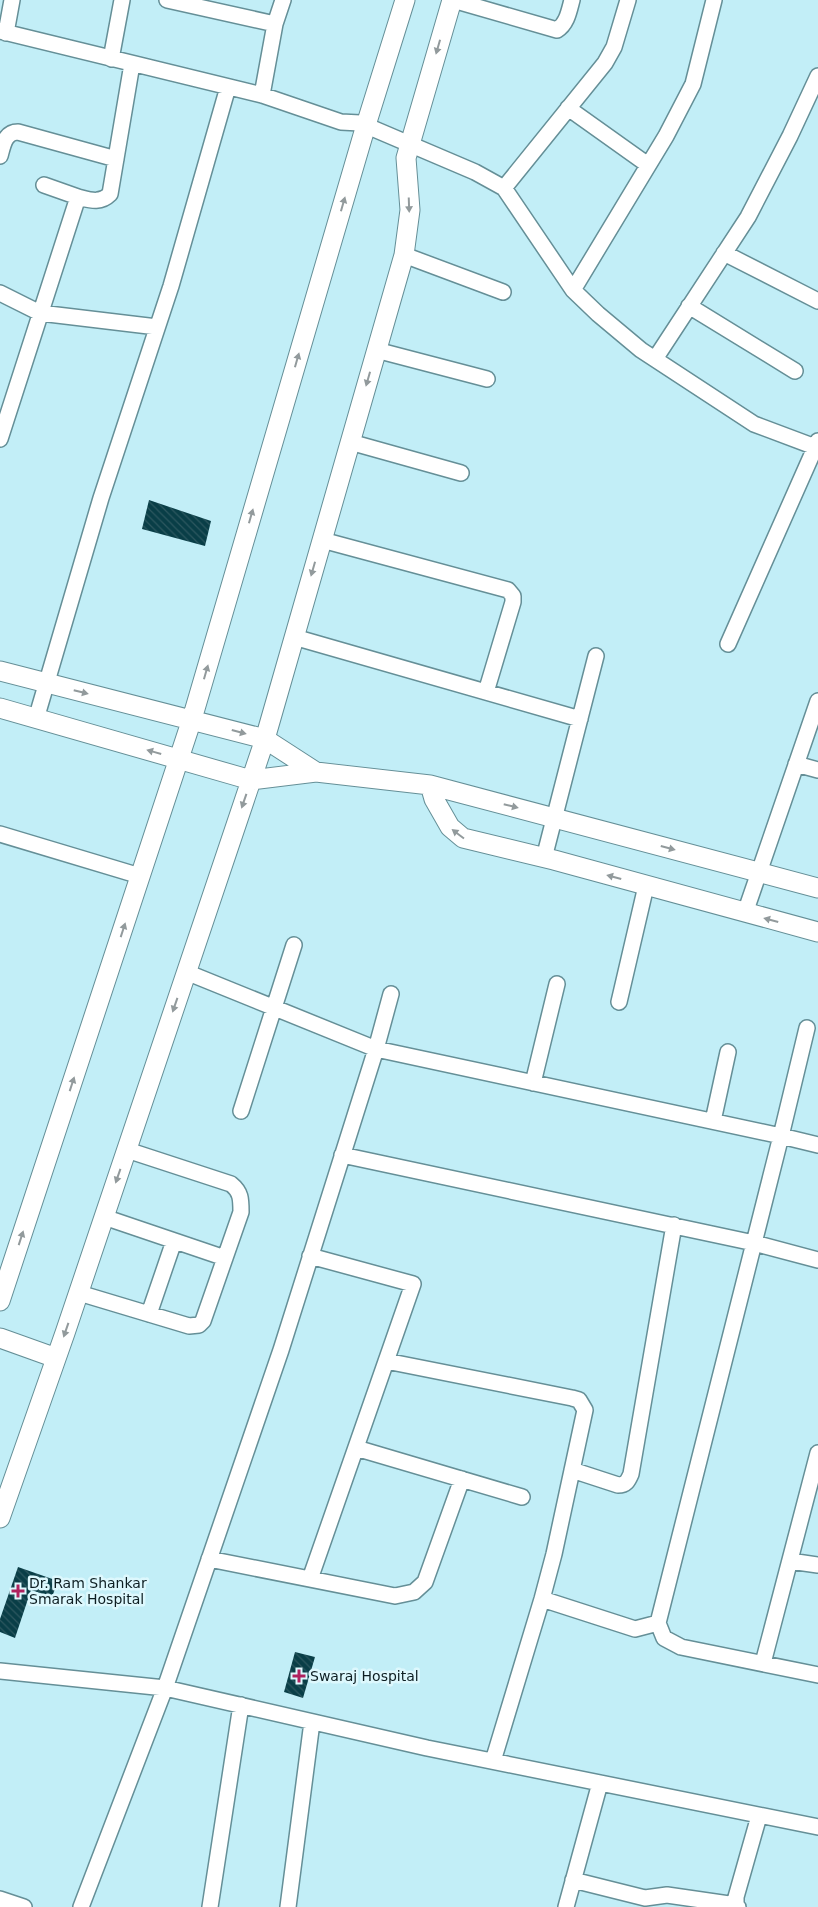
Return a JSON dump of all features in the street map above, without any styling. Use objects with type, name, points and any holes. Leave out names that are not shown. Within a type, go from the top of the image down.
[{"type":"street","points":[[12,0],[3,32],[262,95],[341,122],[366,126],[475,172],[504,188],[573,290],[641,350],[754,424],[817,445],[728,644]]},
{"type":"street","points":[[112,59],[122,0]]},
{"type":"street","points":[[167,0],[275,24]]},
{"type":"street","points":[[262,95],[275,24],[283,0]]},
{"type":"street","points":[[0,1301],[5,1267],[192,719],[366,126],[406,0]]},
{"type":"street","points":[[0,1518],[79,1293],[265,738],[404,255],[410,210],[406,158],[453,0],[557,30],[565,22],[572,0]]},
{"type":"street","points":[[504,188],[604,63],[614,47],[628,0]]},
{"type":"street","points":[[573,290],[666,136],[693,84],[714,0]]},
{"type":"street","points":[[44,186],[78,197],[99,201],[105,199],[110,194],[132,64]]},
{"type":"street","points":[[656,359],[748,217],[790,136],[818,76]]},
{"type":"street","points":[[36,718],[101,498],[157,326],[228,87]]},
{"type":"street","points":[[568,108],[648,165]]},
{"type":"street","points":[[0,156],[8,135],[12,132],[18,132],[116,159]]},
{"type":"street","points":[[0,439],[78,197]]},
{"type":"street","points":[[724,254],[818,301]]},
{"type":"street","points":[[404,255],[503,292]]},
{"type":"street","points":[[0,293],[40,313],[157,326]]},
{"type":"street","points":[[689,306],[795,371]]},
{"type":"street","points":[[376,350],[487,379]]},
{"type":"street","points":[[350,442],[461,472]]},
{"type":"street","points":[[322,540],[508,590],[513,602],[486,692]]},
{"type":"street","points":[[294,637],[580,719]]},
{"type":"street","points":[[544,858],[596,656]]},
{"type":"street","points":[[0,671],[265,738],[316,772]]},
{"type":"street","points":[[745,913],[818,701]]},
{"type":"street","points":[[0,708],[251,780],[316,772],[430,785],[818,888]]},
{"type":"street","points":[[796,764],[818,770]]},
{"type":"street","points":[[430,785],[434,799],[445,820],[463,838],[818,932]]},
{"type":"street","points":[[0,834],[140,876]]},
{"type":"street","points":[[619,1002],[646,886]]},
{"type":"street","points":[[241,1111],[294,945]]},
{"type":"street","points":[[186,972],[376,1050],[818,1145]]},
{"type":"street","points":[[533,1083],[557,984]]},
{"type":"street","points":[[81,1907],[165,1688],[278,1359],[376,1050],[391,994]]},
{"type":"street","points":[[807,1028],[782,1136],[658,1623],[664,1638],[681,1647],[818,1675]]},
{"type":"street","points":[[713,1121],[728,1052]]},
{"type":"street","points":[[79,1293],[189,1326],[199,1325],[203,1320],[241,1212],[239,1190],[231,1184],[127,1150]]},
{"type":"street","points":[[342,1155],[754,1242],[818,1260]]},
{"type":"street","points":[[104,1217],[224,1258]]},
{"type":"street","points":[[572,1470],[618,1485],[624,1485],[631,1474],[674,1225]]},
{"type":"street","points":[[150,1314],[174,1241]]},
{"type":"street","points":[[310,1256],[413,1284],[310,1578]]},
{"type":"street","points":[[0,1338],[56,1358]]},
{"type":"street","points":[[386,1361],[572,1398],[578,1400],[585,1410],[542,1599],[493,1761]]},
{"type":"street","points":[[356,1448],[522,1497]]},
{"type":"street","points":[[763,1663],[818,1454]]},
{"type":"street","points":[[209,1560],[310,1578],[395,1596],[414,1592],[425,1582],[462,1479]]},
{"type":"street","points":[[790,1561],[818,1565]]},
{"type":"street","points":[[542,1599],[635,1629],[658,1623]]},
{"type":"street","points":[[0,1671],[165,1688],[493,1761],[818,1827]]},
{"type":"street","points":[[210,1907],[241,1705]]},
{"type":"street","points":[[288,1907],[312,1722]]},
{"type":"street","points":[[566,1907],[600,1783]]},
{"type":"street","points":[[573,1880],[645,1898],[667,1895],[737,1906],[736,1897],[758,1816]]},
{"type":"street","points":[[0,1899],[24,1907]]},
{"type":"building","points":[[149,500],[211,521],[205,546],[142,529]]},
{"type":"building","points":[[18,1567],[58,1581],[52,1597],[31,1590],[15,1638],[0,1632],[0,1619]]},
{"type":"building","points":[[295,1652],[315,1657],[303,1698],[284,1692]]},
{"type":"place","name":"Dr. Ram Shankar Smarak Hospital","points":[[18,1591]]},
{"type":"place","name":"Swaraj Hospital","points":[[299,1676]]}]
